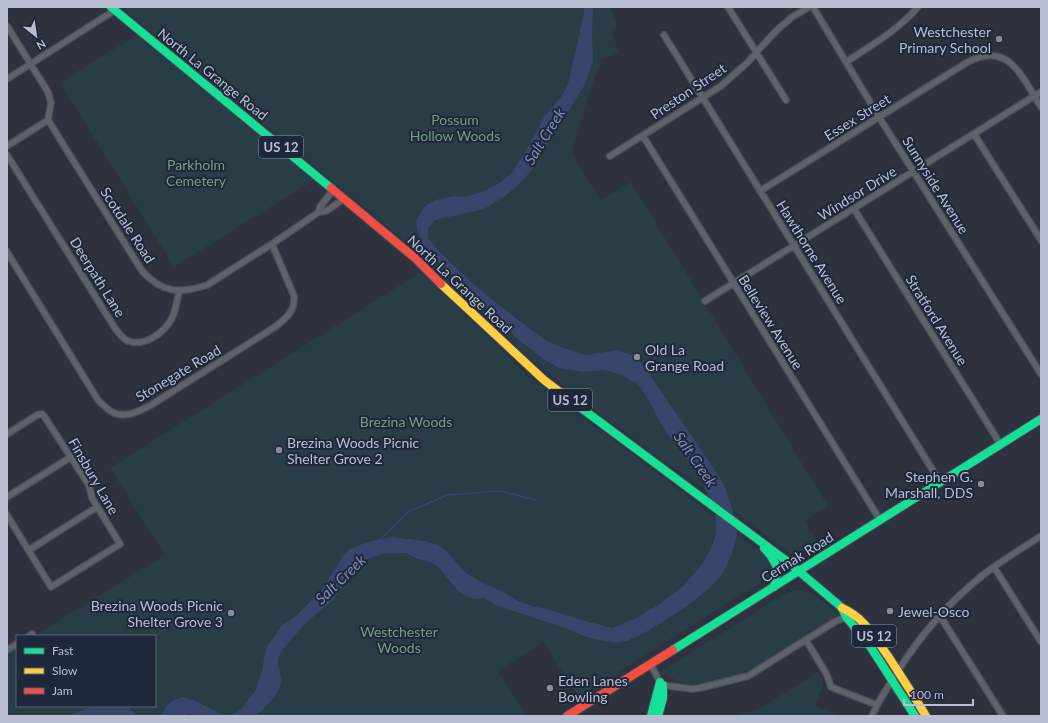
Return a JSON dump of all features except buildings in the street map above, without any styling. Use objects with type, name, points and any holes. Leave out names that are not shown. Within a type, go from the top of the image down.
[{"type":"main road","name":"North La Grange Road","points":[[113,9],[415,258],[544,380],[752,534],[799,571]]},
{"type":"main road","name":"Cermak Road","points":[[567,716],[651,665],[940,482],[1041,420]]},
{"type":"main road","points":[[752,534],[771,556],[777,567],[774,587]]},
{"type":"main road","name":"US 12","points":[[799,571],[843,612],[868,643],[893,679],[915,716]]},
{"type":"main road","name":"US 12","points":[[843,612],[846,610],[852,614],[864,624],[875,637],[926,716]]},
{"type":"main road","points":[[651,716],[661,684]]},
{"type":"main road","points":[[658,716],[664,698],[661,684]]},
{"type":"street","points":[[728,7],[786,100]]},
{"type":"street","name":"Preston Street","points":[[610,156],[721,86],[735,75],[766,41],[784,24],[809,7]]},
{"type":"street","name":"Sunnyside Avenue","points":[[813,7],[879,117],[1041,374]]},
{"type":"street","points":[[846,62],[889,34],[903,23],[918,7]]},
{"type":"street","points":[[7,79],[113,9]]},
{"type":"street","points":[[7,26],[48,92],[51,103],[48,120],[7,146]]},
{"type":"street","name":"Hawthorne Avenue","points":[[664,35],[940,482]]},
{"type":"street","name":"Essex Street","points":[[760,191],[974,58],[993,55],[1010,62],[1018,70],[1041,107]]},
{"type":"street","name":"Windsor Drive","points":[[705,300],[1041,92]]},
{"type":"street","name":"Scotdale Road","points":[[48,120],[142,271],[149,279],[170,290],[179,291],[207,285],[319,212],[326,211],[344,199]]},
{"type":"street","points":[[974,134],[1041,240]]},
{"type":"street","name":"Belleview Avenue","points":[[643,136],[880,520]]},
{"type":"street","name":"Deerpath Lane","points":[[7,154],[113,325],[122,337],[127,340],[138,342],[149,340],[158,334],[168,325],[172,318],[177,305],[179,291]]},
{"type":"street","name":"Scotdale Road","points":[[319,212],[320,207],[333,190]]},
{"type":"street","name":"Stratford Avenue","points":[[854,209],[1001,445]]},
{"type":"street","name":"Stonegate Road","points":[[7,252],[98,400],[116,414],[125,415],[143,410],[275,327],[290,313],[294,304],[294,296],[272,244]]},
{"type":"street","name":"Finsbury Lane","points":[[7,434],[37,415],[42,414],[89,485],[92,498],[120,544],[51,587],[28,550]]},
{"type":"street","points":[[7,497],[71,457]]},
{"type":"street","points":[[7,515],[28,550],[97,507]]},
{"type":"street","points":[[872,716],[877,705],[911,651],[940,616],[968,588],[994,567],[1041,536]]},
{"type":"street","points":[[994,567],[1041,642]]},
{"type":"street","points":[[651,665],[661,684],[698,688],[746,677],[836,621],[843,612]]},
{"type":"street","points":[[940,616],[1003,716]]},
{"type":"street","points":[[806,640],[827,675],[831,687],[877,705]]},
{"type":"street","points":[[7,650],[16,645]]},
{"type":"green space","name":"Possum Hollow Woods","points":[[121,7],[611,7],[617,27],[612,31],[619,53],[601,60],[585,106],[572,153],[600,200],[631,182],[828,506],[804,521],[819,544],[801,554],[797,555],[789,553],[701,486],[665,462],[583,402],[529,358],[399,236]]},
{"type":"green space","name":"Parkholm Cemetery","points":[[137,35],[314,180],[174,267],[60,82]]},
{"type":"green space","name":"Brezina Woods","points":[[421,272],[528,376],[716,518],[716,534],[711,548],[702,564],[684,585],[661,603],[638,617],[613,628],[518,601],[466,573],[446,551],[438,545],[426,541],[392,537],[371,541],[351,548],[332,572],[322,589],[297,615],[282,625],[267,646],[262,671],[255,691],[241,709],[231,716],[223,715],[210,710],[167,706],[161,716],[139,716],[127,707],[156,707],[156,635],[36,635],[165,555],[110,468]]},
{"type":"green space","name":"Westchester Woods","points":[[737,534],[769,558],[773,564],[772,575],[579,697],[543,642],[498,671],[527,716],[257,716],[268,704],[280,673],[278,660],[283,649],[305,624],[334,599],[354,568],[362,562],[381,554],[406,553],[416,559],[427,561],[437,566],[458,591],[476,599],[484,598],[498,606],[565,628],[586,637],[616,643],[627,641],[648,631],[687,606],[711,587],[732,554]]},
{"type":"green space","points":[[793,591],[807,592],[813,595],[839,615],[747,673],[694,687],[658,673],[781,596]]},
{"type":"green space","points":[[16,648],[16,707],[94,707],[67,716],[7,716],[7,653]]},
{"type":"green space","points":[[818,672],[824,684],[815,706],[837,716],[734,716],[761,708]]},
{"type":"water","name":"Salt Creek","points":[[584,7],[593,7],[593,61],[584,86],[531,171],[505,196],[484,209],[435,220],[428,228],[428,238],[436,248],[472,283],[547,341],[586,355],[618,350],[634,356],[644,366],[724,484],[736,521],[737,534],[732,554],[723,573],[711,587],[687,606],[648,631],[627,641],[616,643],[586,637],[565,628],[498,606],[484,598],[476,599],[468,597],[458,591],[437,566],[427,561],[417,559],[406,553],[381,554],[362,562],[354,568],[334,599],[305,624],[283,649],[278,658],[278,665],[281,675],[280,685],[272,700],[257,716],[231,716],[241,709],[255,691],[262,671],[267,646],[282,625],[297,615],[322,589],[343,556],[351,548],[371,541],[392,537],[426,541],[438,545],[446,551],[466,573],[518,601],[613,628],[638,617],[661,603],[684,585],[702,564],[711,548],[716,534],[716,518],[711,500],[705,489],[703,479],[666,432],[642,389],[636,383],[620,374],[603,370],[583,372],[559,368],[543,359],[519,340],[434,258],[426,249],[418,233],[416,221],[425,206],[436,200],[453,196],[468,196],[482,192],[500,183],[512,173],[544,117],[562,96],[568,84],[584,14]]},
{"type":"water","points":[[183,697],[193,700],[223,715],[230,716],[195,716],[189,714],[184,716],[161,716],[170,703]]},
{"type":"water","points":[[127,707],[139,716],[67,716],[88,708]]},
{"type":"waterway","points":[[379,541],[408,512],[447,495],[500,491],[536,500]]},
{"type":"traffic: fast","points":[[111,7],[331,188]]},
{"type":"traffic: fast","points":[[565,396],[788,562],[840,606],[846,617],[868,643],[915,716]]},
{"type":"traffic: fast","points":[[673,650],[1041,419]]},
{"type":"traffic: fast","points":[[764,548],[771,556],[777,567],[774,587]]},
{"type":"traffic: fast","points":[[651,716],[660,682]]},
{"type":"traffic: fast","points":[[658,716],[663,698],[663,685]]},
{"type":"traffic: slow","points":[[441,284],[544,380],[565,396]]},
{"type":"traffic: slow","points":[[842,608],[863,622],[874,635],[926,716]]},
{"type":"traffic: jam","points":[[331,188],[415,258],[441,284]]},
{"type":"traffic: jam","points":[[567,716],[673,650]]},
{"type":"place","name":"Westchester Primary School","points":[[999,39]]},
{"type":"place","name":"Old La Grange Road","points":[[637,357]]},
{"type":"place","name":"Brezina Woods Picnic Shelter Grove 2","points":[[279,450]]},
{"type":"place","name":"Stephen G. Marshall, DDS","points":[[981,484]]},
{"type":"place","name":"Jewel-Osco","points":[[890,611]]},
{"type":"place","name":"Brezina Woods Picnic Shelter Grove 3","points":[[231,613]]},
{"type":"place","name":"Eden Lanes Bowling","points":[[550,688]]}]
